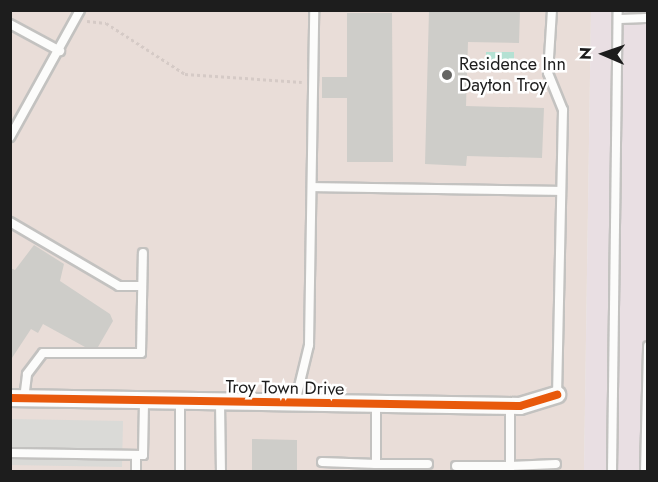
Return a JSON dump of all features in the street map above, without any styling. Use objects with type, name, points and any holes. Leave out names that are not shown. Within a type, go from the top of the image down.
[{"type":"street","name":"Troy Town Drive","points":[[17,399],[510,406],[557,395]]},
{"type":"lane","points":[[10,137],[60,51],[80,10]]},
{"type":"lane","points":[[296,403],[309,345],[314,10]]},
{"type":"lane","points":[[552,10],[548,73],[563,110],[557,395]]},
{"type":"lane","points":[[612,471],[618,15],[648,18]]},
{"type":"lane","points":[[10,24],[60,51]]},
{"type":"lane","points":[[312,187],[561,191]]},
{"type":"lane","points":[[10,222],[119,286],[142,286]]},
{"type":"lane","points":[[17,399],[27,374],[43,353],[141,354],[143,253]]},
{"type":"lane","points":[[645,471],[648,346]]},
{"type":"lane","points":[[10,453],[143,455],[144,401]]},
{"type":"lane","points":[[180,401],[180,471]]},
{"type":"lane","points":[[220,402],[221,471]]},
{"type":"lane","points":[[376,404],[376,464]]},
{"type":"lane","points":[[510,406],[510,469]]},
{"type":"lane","points":[[136,455],[136,471]]},
{"type":"lane","points":[[322,462],[428,464]]},
{"type":"lane","points":[[456,466],[510,469],[556,464]]},
{"type":"path","points":[[69,33],[87,21],[106,23],[185,74],[313,82]]},
{"type":"shaded area","points":[[10,11],[591,11],[584,471],[11,471]]},
{"type":"shaded area","points":[[591,11],[647,11],[647,471],[584,471]]},
{"type":"shaded area","points":[[11,419],[123,421],[122,467],[11,465]]},
{"type":"green space","points":[[486,52],[514,52],[514,66],[486,67]]},
{"type":"building","name":"Residence Inn Dayton Troy","points":[[429,10],[520,10],[519,43],[468,42],[466,106],[544,108],[542,158],[467,156],[466,166],[425,164]]},
{"type":"building","points":[[347,13],[392,13],[393,162],[347,162],[347,98],[322,98],[322,77],[347,77]]},
{"type":"building","points":[[34,245],[64,264],[60,281],[110,314],[113,321],[98,347],[85,347],[43,324],[38,333],[31,329],[10,361],[10,268],[15,270]]},
{"type":"building","points":[[252,439],[297,440],[297,471],[252,471]]},
{"type":"cycle path","points":[[10,398],[520,406],[557,395]]},
{"type":"place","name":"Residence Inn Dayton Troy","points":[[447,75]]}]
